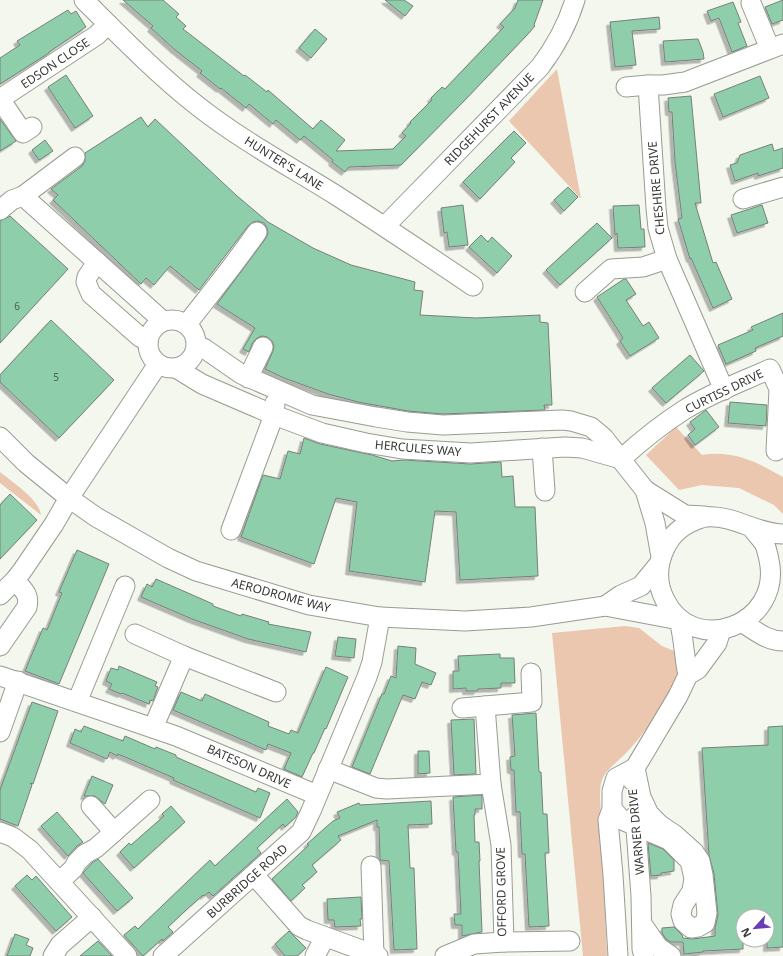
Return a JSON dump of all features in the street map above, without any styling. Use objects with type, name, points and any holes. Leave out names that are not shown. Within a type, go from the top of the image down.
[{"type":"street","name":"HUNTER'S LANE","points":[[84,0],[149,64],[178,90],[212,116],[266,152],[385,226],[473,286]]},
{"type":"street","name":"RIDGEHURST AVENUE","points":[[385,226],[540,67],[561,37],[570,17],[575,0]]},
{"type":"street","points":[[626,87],[685,82],[776,47],[751,3]]},
{"type":"street","name":"EDSON CLOSE","points":[[0,99],[97,35],[108,24]]},
{"type":"street","name":"CHESHIRE DRIVE","points":[[648,85],[656,208],[660,234],[667,259],[724,390]]},
{"type":"street","points":[[0,99],[23,133],[32,127]]},
{"type":"street","points":[[0,210],[12,200],[23,196],[76,157]]},
{"type":"street","points":[[743,199],[783,187]]},
{"type":"street","points":[[23,196],[163,321]]},
{"type":"street","points":[[187,324],[239,259],[257,232]]},
{"type":"street","points":[[585,292],[611,269],[644,267],[667,259]]},
{"type":"street","points":[[97,262],[87,277],[86,282],[91,294],[140,336],[148,341]]},
{"type":"street","points":[[0,595],[15,580],[54,524],[68,498],[158,364],[152,357],[149,350],[148,341],[153,329],[163,321],[179,320],[187,324],[195,334],[197,344],[195,353],[190,360],[176,368]]},
{"type":"street","points":[[197,344],[248,378],[312,404],[407,422],[451,425],[536,417],[571,421],[591,427],[603,437],[644,490],[655,524],[660,560],[658,580],[668,608],[679,620],[700,629],[721,630],[733,628],[743,623],[759,610],[777,580],[771,567],[765,546],[752,528]]},
{"type":"street","points":[[248,378],[263,347]]},
{"type":"street","name":"HERCULES WAY","points":[[158,364],[176,368],[202,384],[274,415],[322,433],[366,443],[402,449],[471,453],[542,448],[582,448],[621,459]]},
{"type":"street","name":"CURTISS DRIVE","points":[[621,459],[685,409],[776,366],[779,389],[776,451]]},
{"type":"street","points":[[231,530],[274,415],[275,398],[273,392],[267,386]]},
{"type":"street","points":[[562,420],[567,426],[570,435],[569,442],[565,447]]},
{"type":"street","name":"AERODROME WAY","points":[[0,436],[26,463],[68,498],[96,517],[168,558],[196,571],[309,605],[380,617],[465,621],[531,617],[605,606],[679,620]]},
{"type":"street","points":[[542,448],[545,491]]},
{"type":"street","points":[[644,490],[685,515],[722,518],[752,528],[776,534],[783,534]]},
{"type":"street","points":[[660,560],[669,540],[678,529],[706,516]]},
{"type":"street","name":"AERODROME WAY","points":[[605,606],[621,595],[640,586],[660,560]]},
{"type":"street","points":[[0,646],[27,607],[27,595],[15,580]]},
{"type":"street","points":[[77,702],[125,586]]},
{"type":"street","points":[[317,796],[370,670],[380,617]]},
{"type":"street","points":[[679,620],[683,634],[685,662],[688,675]]},
{"type":"street","points":[[743,623],[764,637],[775,641],[783,641]]},
{"type":"street","name":"WARNER DRIVE","points":[[644,956],[642,949],[637,826],[632,782],[635,768],[678,696],[688,675],[698,669],[717,643],[721,630]]},
{"type":"street","points":[[134,634],[184,656],[276,692]]},
{"type":"street","points":[[153,728],[184,656]]},
{"type":"street","points":[[462,708],[532,702],[531,673]]},
{"type":"street","points":[[0,732],[9,679]]},
{"type":"street","name":"BATESON DRIVE","points":[[9,679],[200,745],[317,796]]},
{"type":"street","name":"OFFORD GROVE","points":[[445,956],[474,944],[504,942],[500,836],[491,784],[485,706]]},
{"type":"street","points":[[618,956],[608,820],[612,809],[622,820],[669,840],[690,861],[694,878],[692,891],[683,905],[681,914],[683,921],[691,928],[706,927],[705,923],[707,914],[700,861],[694,852],[675,835],[660,825],[649,814],[641,797],[635,768]]},
{"type":"street","name":"WARNER DRIVE","points":[[612,809],[612,791],[616,778],[635,768]]},
{"type":"street","points":[[328,769],[376,788],[387,789],[491,784]]},
{"type":"street","name":"BURBRIDGE ROAD","points":[[163,956],[300,832],[317,796]]},
{"type":"street","points":[[60,881],[73,869],[77,862],[96,848],[150,800]]},
{"type":"street","points":[[91,806],[114,832]]},
{"type":"street","points":[[0,832],[13,837],[30,850],[60,881],[127,956]]},
{"type":"street","points":[[254,875],[299,926],[376,955],[371,866]]},
{"type":"street","points":[[53,956],[60,945],[92,917]]},
{"type":"street","points":[[642,924],[658,947],[670,956]]},
{"type":"street","points":[[315,956],[325,937]]},
{"type":"street","points":[[504,942],[570,941]]},
{"type":"shaded area","points":[[557,69],[581,199],[509,121]]},
{"type":"shaded area","points":[[676,427],[702,455],[724,454],[744,458],[783,477],[783,514],[774,505],[739,488],[702,485],[679,490],[646,455]]},
{"type":"shaded area","points":[[0,472],[30,497],[39,509],[41,515],[0,483]]},
{"type":"shaded area","points":[[625,626],[639,628],[662,646],[679,653],[679,668],[671,689],[658,713],[634,744],[610,768],[602,780],[600,787],[600,798],[607,956],[583,956],[552,633]]},
{"type":"building","points":[[123,0],[163,0],[179,14],[176,17],[186,26],[183,29],[244,76],[245,75],[267,92],[268,90],[313,129],[321,120],[345,140],[336,151],[393,149],[406,136],[402,133],[411,123],[410,122],[432,100],[431,98],[442,87],[445,89],[504,27],[500,24],[515,8],[518,0],[543,0],[534,25],[535,26],[401,165],[349,167],[345,172],[304,136],[300,140],[276,120],[273,124],[249,104],[246,108],[221,88],[220,89],[200,73],[202,71],[174,49],[151,28],[153,26]]},
{"type":"building","points":[[385,0],[404,0],[413,6],[405,16]]},
{"type":"building","points":[[783,0],[783,20],[772,24],[765,7]]},
{"type":"building","points":[[733,2],[741,22],[738,23],[747,46],[732,52],[719,18],[711,21],[707,11]]},
{"type":"building","points":[[68,10],[71,14],[76,11],[86,27],[49,53],[0,84],[0,58],[20,45],[17,41]]},
{"type":"building","points":[[659,17],[660,29],[632,31],[636,65],[615,67],[610,22]]},
{"type":"building","points":[[315,29],[327,39],[311,58],[299,48]]},
{"type":"building","points":[[698,39],[704,59],[665,62],[663,41]]},
{"type":"building","points":[[66,75],[93,116],[75,128],[48,87]]},
{"type":"building","points":[[760,76],[769,98],[723,117],[714,94]]},
{"type":"building","points":[[691,96],[701,203],[695,203],[713,263],[716,262],[732,299],[713,308],[691,258],[690,259],[678,219],[682,218],[675,162],[672,112],[669,112],[668,98]]},
{"type":"building","points":[[141,117],[148,127],[155,119],[236,195],[268,222],[313,248],[351,265],[415,282],[414,290],[423,291],[420,315],[476,318],[540,315],[540,322],[548,323],[552,405],[544,405],[545,410],[443,414],[408,411],[358,402],[328,394],[284,378],[265,369],[273,351],[274,346],[272,341],[267,337],[262,336],[253,342],[249,352],[243,349],[255,328],[217,304],[266,238],[268,233],[267,228],[264,223],[258,221],[253,222],[248,226],[199,290],[170,266],[154,285],[146,278],[141,284],[53,200],[58,195],[51,189],[82,166],[85,161],[85,153]]},
{"type":"building","points":[[0,119],[16,141],[0,151]]},
{"type":"building","points":[[514,131],[526,143],[511,158],[515,162],[480,199],[463,182]]},
{"type":"building","points":[[45,140],[53,151],[39,160],[32,150]]},
{"type":"building","points":[[772,144],[774,151],[783,148],[783,168],[758,176],[758,173],[735,181],[730,165],[737,163],[740,155]]},
{"type":"building","points":[[568,187],[578,197],[564,211],[554,200]]},
{"type":"building","points":[[463,205],[468,245],[449,247],[447,232],[444,233],[441,208]]},
{"type":"building","points":[[639,205],[641,229],[644,229],[645,247],[618,248],[617,233],[615,235],[613,206]]},
{"type":"building","points":[[762,205],[768,223],[737,233],[731,215]]},
{"type":"building","points":[[10,216],[68,269],[0,343],[0,221]]},
{"type":"building","points":[[597,223],[612,238],[560,285],[546,270]]},
{"type":"building","points":[[481,235],[488,242],[492,237],[512,256],[497,273],[469,247]]},
{"type":"building","points":[[626,279],[636,294],[626,300],[643,326],[649,322],[659,338],[630,356],[620,341],[623,338],[597,297]]},
{"type":"building","points":[[783,313],[783,336],[755,348],[756,351],[726,364],[718,345],[753,330],[751,327]]},
{"type":"building","points":[[51,320],[114,380],[59,438],[0,382],[0,375]]},
{"type":"building","points":[[690,355],[704,371],[666,403],[652,388]]},
{"type":"building","points":[[730,402],[767,405],[766,426],[728,423]]},
{"type":"building","points":[[706,410],[719,427],[695,445],[688,435],[695,429],[690,422]]},
{"type":"building","points":[[304,438],[320,444],[372,455],[392,461],[404,460],[470,464],[501,462],[502,477],[513,476],[515,507],[535,507],[538,576],[460,580],[456,512],[435,511],[425,582],[349,571],[357,502],[336,498],[314,564],[241,537],[263,475],[280,479],[288,451],[300,454]]},
{"type":"building","points":[[10,494],[37,520],[0,559],[0,505]]},
{"type":"building","points":[[77,550],[109,564],[59,684],[25,671],[43,628],[47,630],[62,593],[59,592]]},
{"type":"building","points":[[156,579],[213,604],[213,606],[241,616],[242,614],[269,622],[268,624],[311,632],[306,652],[248,639],[192,619],[141,597],[147,584],[152,587]]},
{"type":"building","points":[[338,637],[356,639],[354,658],[335,656]]},
{"type":"building","points":[[398,646],[416,648],[415,664],[436,673],[431,685],[422,682],[415,699],[403,695],[370,774],[352,767],[382,694],[384,694],[391,676],[396,678]]},
{"type":"building","points":[[500,654],[500,658],[514,658],[515,683],[501,683],[501,688],[478,689],[477,691],[466,691],[466,688],[453,689],[453,671],[459,671],[458,656]]},
{"type":"building","points":[[119,666],[157,682],[155,686],[158,687],[153,701],[150,700],[149,704],[109,689],[112,684],[106,681],[111,668],[118,670]]},
{"type":"building","points":[[326,667],[348,677],[326,729],[325,728],[302,777],[284,769],[291,753],[268,744],[266,750],[173,710],[181,692],[202,701],[205,694],[269,722],[268,726],[289,734],[291,730],[298,733]]},
{"type":"building","points":[[32,702],[58,711],[33,784],[30,783],[32,785],[18,826],[0,819],[0,790]]},
{"type":"building","points":[[536,713],[543,814],[547,814],[549,853],[545,853],[549,926],[529,927],[525,854],[522,854],[520,812],[516,812],[514,770],[511,770],[510,757],[515,756],[512,715]]},
{"type":"building","points":[[474,719],[476,774],[454,775],[451,720]]},
{"type":"building","points":[[84,726],[123,741],[125,736],[155,749],[156,747],[256,792],[258,788],[270,793],[260,818],[118,754],[117,756],[110,752],[107,759],[70,743],[75,729],[81,732]]},
{"type":"building","points":[[783,726],[783,947],[775,948],[775,908],[735,908],[735,948],[743,949],[703,951],[684,954],[683,942],[671,942],[666,939],[662,933],[662,928],[674,927],[683,938],[693,939],[715,936],[718,915],[714,874],[709,855],[702,748],[768,745],[768,727]]},
{"type":"building","points":[[418,751],[429,751],[430,773],[418,774]]},
{"type":"building","points":[[92,776],[113,785],[105,804],[95,796],[84,796]]},
{"type":"building","points":[[482,795],[482,809],[475,809],[474,815],[475,842],[479,842],[482,932],[462,936],[462,925],[455,925],[454,914],[461,914],[458,852],[456,852],[453,797]]},
{"type":"building","points":[[287,799],[298,812],[296,817],[285,827],[283,824],[257,848],[261,853],[213,896],[209,892],[204,896],[203,895],[186,910],[168,927],[173,932],[163,941],[162,939],[143,956],[124,935],[135,926],[138,929],[210,860],[215,866]]},
{"type":"building","points":[[431,801],[432,824],[408,825],[410,868],[414,868],[417,949],[394,950],[389,861],[380,860],[379,827],[377,827],[377,820],[338,836],[341,840],[312,865],[317,872],[302,885],[305,888],[291,901],[272,879],[309,845],[307,844],[333,821],[340,818],[337,812],[359,803],[360,805]]},
{"type":"building","points":[[171,806],[185,822],[134,868],[120,852],[129,843],[131,845],[164,816],[162,814]]},
{"type":"building","points":[[57,812],[83,842],[68,856],[41,826]]},
{"type":"building","points":[[648,843],[663,849],[674,860],[674,871],[651,876]]},
{"type":"building","points":[[98,859],[133,898],[117,911],[83,873]]},
{"type":"building","points":[[27,875],[32,880],[36,876],[72,917],[56,931],[15,886]]},
{"type":"building","points":[[361,897],[361,926],[335,927],[334,920],[328,920],[327,899]]},
{"type":"building","points":[[289,931],[306,948],[297,956],[285,956],[275,944]]},
{"type":"building","points":[[15,934],[29,939],[26,945],[33,948],[30,956],[7,956]]},
{"type":"building","points":[[98,941],[112,956],[80,956]]}]
